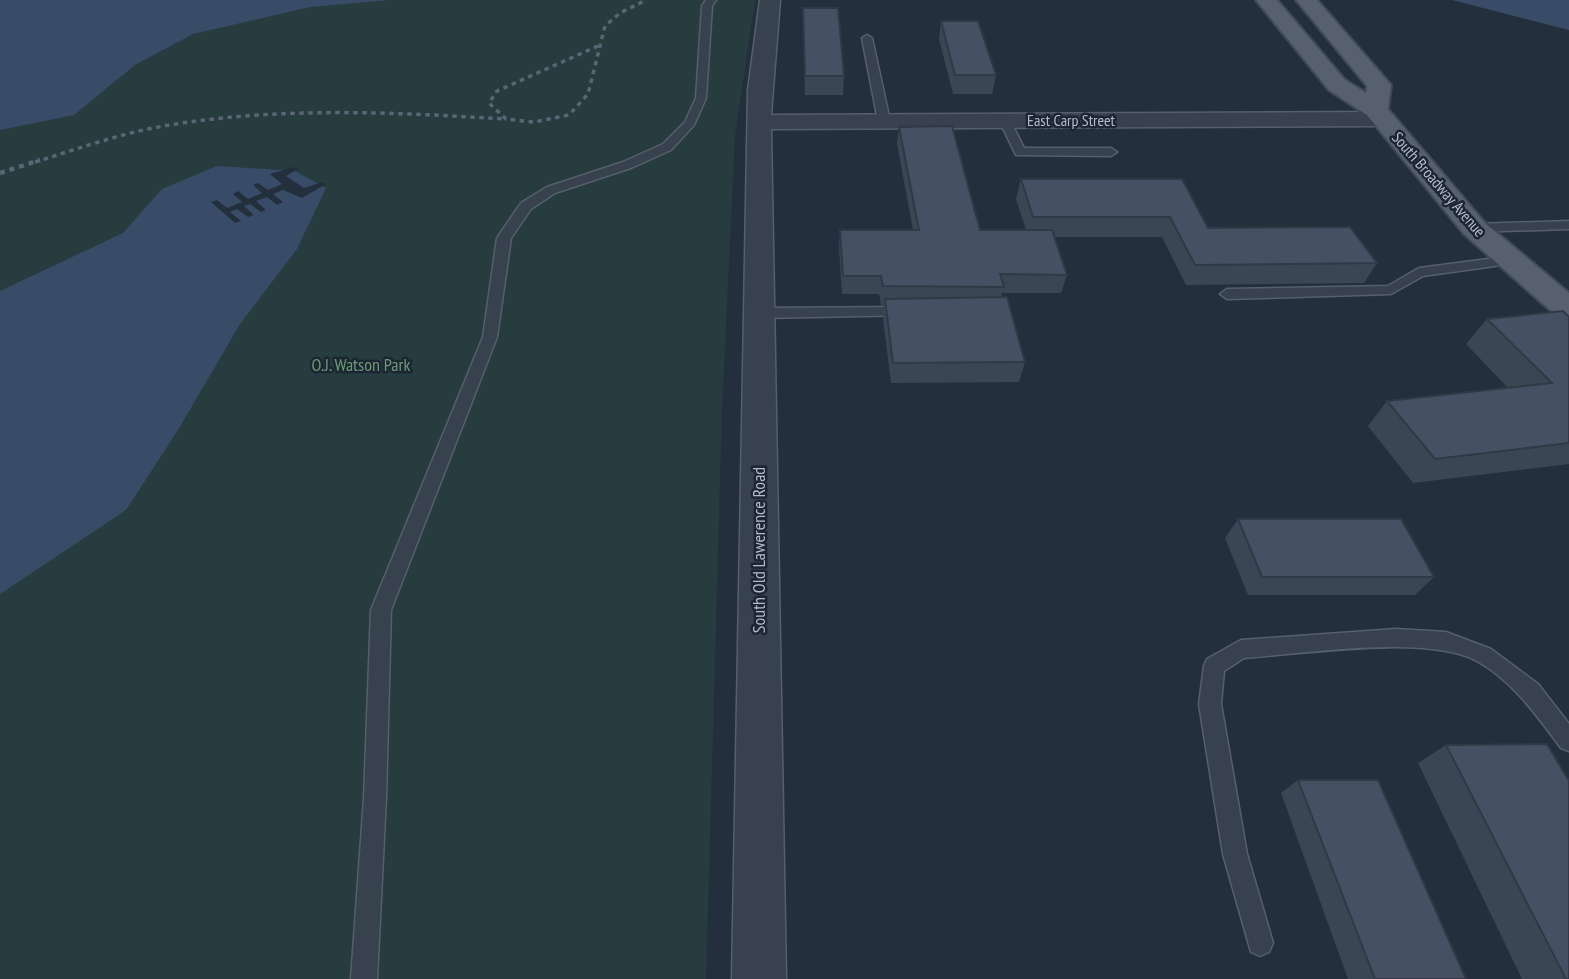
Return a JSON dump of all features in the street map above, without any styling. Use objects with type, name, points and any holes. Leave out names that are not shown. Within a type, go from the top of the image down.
[{"type":"main road","name":"South Broadway Avenue","points":[[1266,0],[1337,85],[1380,114],[1474,229],[1569,310]]},
{"type":"main road","points":[[1313,8],[1379,85],[1380,114]]},
{"type":"street","name":"South Old Lawerence Road","points":[[759,979],[759,90],[770,0]]},
{"type":"street","name":"East Carp Street","points":[[759,122],[1380,114]]},
{"type":"lane","points":[[364,979],[375,798],[381,610],[490,337],[504,238],[526,206],[551,190],[627,165],[667,147],[690,123],[701,98],[707,6],[712,0]]},
{"type":"lane","points":[[867,38],[884,121]]},
{"type":"lane","points":[[1005,120],[1020,152],[1111,152]]},
{"type":"lane","points":[[1474,229],[1569,225]]},
{"type":"lane","points":[[1227,294],[1391,290],[1419,272],[1511,260]]},
{"type":"lane","points":[[757,313],[928,312]]},
{"type":"lane","points":[[1260,943],[1235,854],[1210,704],[1214,666],[1241,649],[1396,639],[1446,641],[1484,655],[1531,691],[1561,718],[1569,741]]},
{"type":"green space","name":"O.J. Watson Park","points":[[0,0],[755,0],[735,136],[722,410],[706,979],[0,979]]},
{"type":"water","points":[[0,0],[390,0],[310,7],[193,34],[135,65],[74,115],[0,130]]},
{"type":"water","points":[[1452,0],[1569,0],[1569,30]]},
{"type":"water","points":[[217,166],[295,171],[326,188],[297,249],[240,324],[178,430],[126,510],[0,594],[0,291],[123,233],[162,189]]},
{"type":"pier","points":[[294,167],[298,169],[286,176],[304,188],[322,182],[326,184],[302,198],[283,190],[273,194],[283,202],[277,205],[267,197],[256,201],[266,210],[261,212],[250,204],[244,206],[254,215],[248,217],[237,209],[230,212],[241,221],[235,223],[211,202],[217,200],[227,208],[242,202],[233,194],[238,191],[248,199],[262,193],[253,185],[258,183],[268,190],[282,184],[270,174]]},
{"type":"building","points":[[803,8],[838,8],[844,76],[805,76]]},
{"type":"building","points":[[941,21],[978,21],[996,75],[955,75]]},
{"type":"building","points":[[952,126],[980,230],[1052,230],[1067,275],[1000,274],[1004,287],[883,286],[881,276],[843,276],[840,230],[919,230],[899,127]]},
{"type":"building","points":[[1021,179],[1182,179],[1208,228],[1350,227],[1377,263],[1195,265],[1170,217],[1033,217]]},
{"type":"building","points":[[1007,297],[1025,362],[893,363],[885,299]]},
{"type":"building","points":[[1563,311],[1569,317],[1569,443],[1435,459],[1387,401],[1552,383],[1487,319]]},
{"type":"building","points":[[1238,519],[1401,519],[1434,577],[1262,577]]},
{"type":"building","points":[[1547,744],[1569,781],[1569,979],[1566,979],[1446,745]]},
{"type":"building","points":[[1298,780],[1378,780],[1466,979],[1375,979]]},
{"type":"railway","points":[[506,119],[534,122],[569,115],[588,94],[605,26],[620,13],[646,0]]},
{"type":"railway","points":[[506,119],[489,103],[497,91],[598,46]]},
{"type":"railway","points":[[35,162],[138,131],[241,116],[373,113],[506,119]]},
{"type":"railway","points":[[0,173],[40,160]]}]
